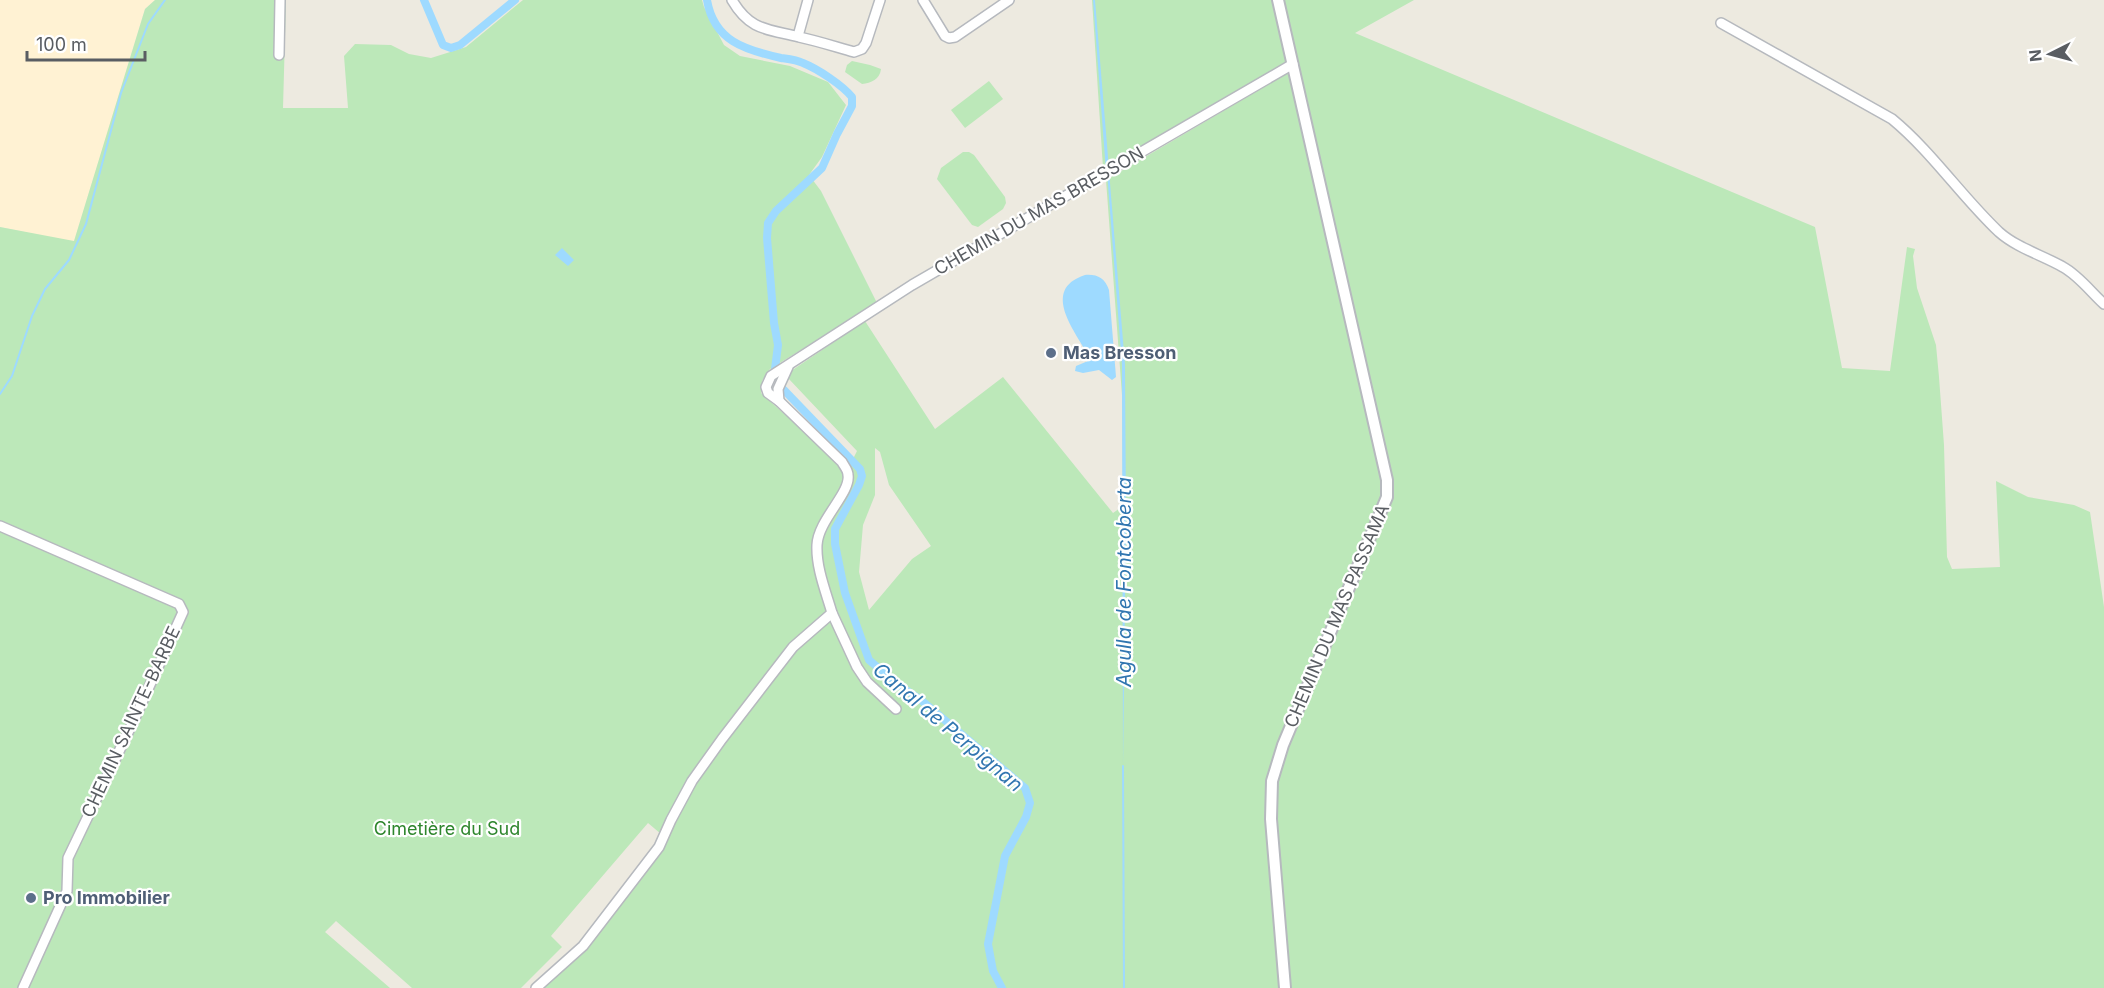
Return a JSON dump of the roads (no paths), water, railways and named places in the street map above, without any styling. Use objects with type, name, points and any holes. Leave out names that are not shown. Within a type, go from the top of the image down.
[{"type":"street","points":[[279,56],[280,0]]},
{"type":"street","points":[[732,0],[744,17],[765,30],[858,51],[866,43],[880,0]]},
{"type":"street","points":[[798,36],[807,0]]},
{"type":"street","points":[[923,0],[945,36],[950,38],[955,37],[1009,0]]},
{"type":"street","name":"CHEMIN DU MAS PASSAMA","points":[[1278,0],[1387,480],[1386,497],[1283,745],[1272,781],[1271,819],[1285,988]]},
{"type":"street","points":[[1721,23],[1892,119],[1929,155],[2001,234],[2023,248],[2066,268],[2104,304]]},
{"type":"street","name":"CHEMIN DU MAS BRESSON","points":[[832,613],[823,582],[817,546],[820,529],[848,483],[848,473],[842,462],[768,393],[767,381],[771,376],[912,285],[1293,64]]},
{"type":"street","name":"CHEMIN SAINTE-BARBE","points":[[0,526],[179,604],[183,612],[68,858],[67,891],[23,988]]},
{"type":"street","points":[[536,988],[583,946],[659,847],[692,781],[722,739],[792,647],[832,613],[857,667],[867,682],[897,709]]},
{"type":"water","points":[[1093,0],[1095,0],[1109,169],[1106,171]]},
{"type":"water","points":[[1109,171],[1125,365],[1123,767],[1122,365],[1107,172]]},
{"type":"water","points":[[562,248],[574,260],[568,266],[555,255]]},
{"type":"water","points":[[1085,275],[1100,278],[1109,290],[1116,377],[1112,380],[1099,370],[1083,373],[1075,371],[1076,366],[1088,361],[1089,357],[1070,324],[1063,301],[1065,291],[1071,282]]},
{"type":"waterway","points":[[0,394],[12,376],[32,316],[45,289],[69,260],[86,224],[121,93],[148,24],[165,0]]},
{"type":"waterway","name":"Canal de Perpignan","points":[[424,0],[443,45],[451,48],[460,45],[515,0]]},
{"type":"waterway","name":"Canal de Perpignan","points":[[707,0],[716,25],[733,41],[755,51],[798,61],[809,66],[836,83],[852,97],[852,106],[822,168],[776,211],[768,223],[767,238],[778,345],[775,369]]},
{"type":"waterway","name":"Canal de Perpignan","points":[[784,390],[860,469],[862,476],[859,485],[835,529],[835,544],[845,593],[869,660],[897,684],[921,700],[1025,788],[1030,803],[1026,817],[1005,856],[988,944],[993,971],[1002,988]]},
{"type":"waterway","name":"Agulla de Fontcoberta","points":[[1123,766],[1124,988]]},
{"type":"place","name":"Mas Bresson","points":[[1051,353]]},
{"type":"place","name":"Pro Immobilier","points":[[31,898]]},
{"type":"park label","name":"Cimetière du Sud","points":[[447,829]]}]
